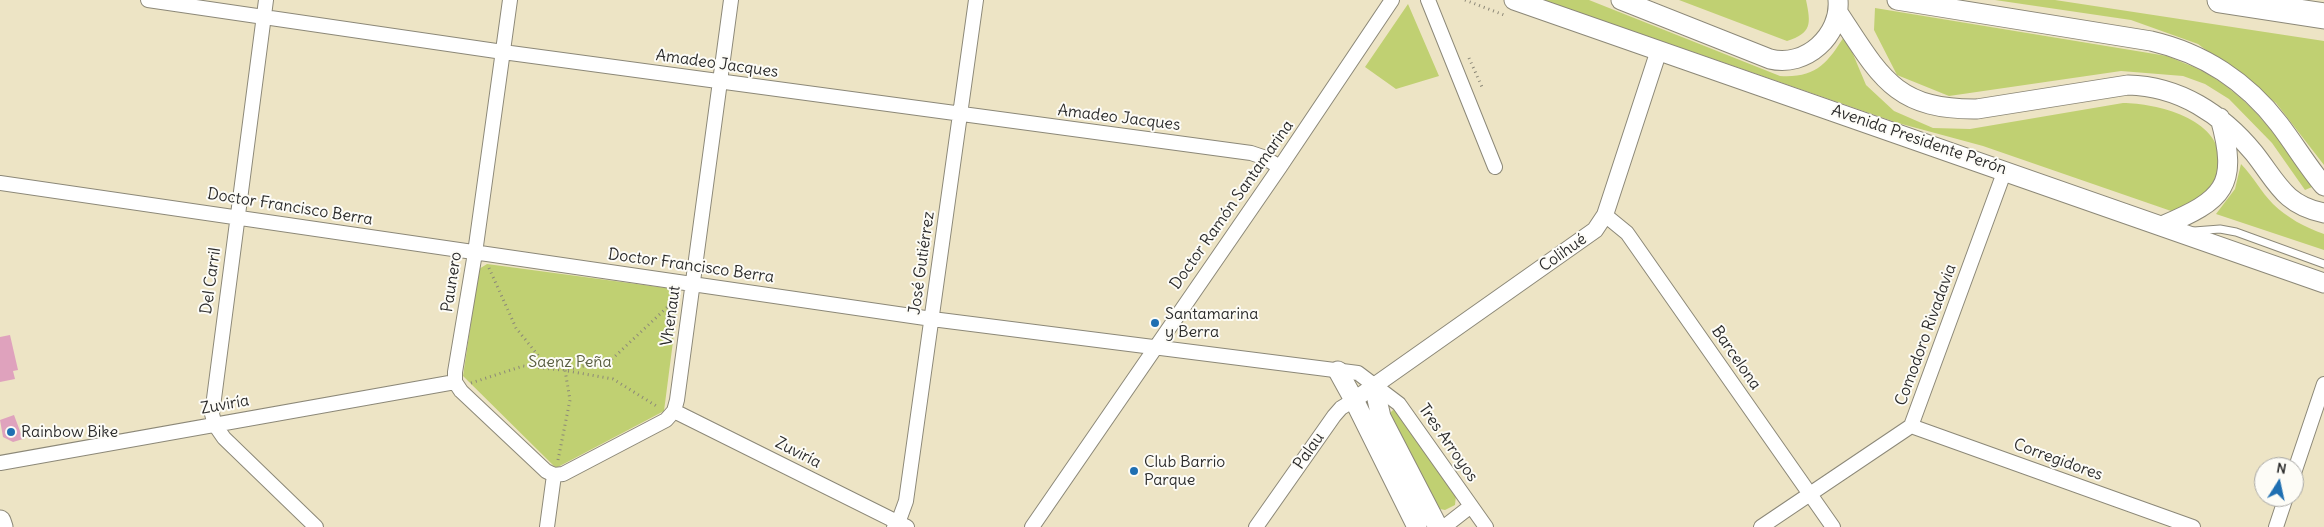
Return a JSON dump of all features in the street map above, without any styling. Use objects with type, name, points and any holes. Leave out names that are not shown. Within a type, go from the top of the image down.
[{"type":"highway","points":[[2220,0],[2324,16]]},
{"type":"main road","name":"Avenida Presidente Perón","points":[[1514,0],[2324,283]]},
{"type":"main road","points":[[1621,0],[1770,59],[1783,61],[1799,59],[1810,54],[1823,40],[1839,7]]},
{"type":"main road","points":[[1897,0],[2151,41],[2190,52],[2223,71],[2262,104],[2279,123],[2324,186]]},
{"type":"main road","points":[[1839,7],[1866,55],[1885,80],[1909,97],[1930,105],[1952,109],[1977,109],[2113,86],[2140,85],[2177,94],[2200,105],[2220,118],[2246,143],[2282,192],[2300,206],[2324,213]]},
{"type":"main road","points":[[2170,229],[2205,206],[2223,187],[2229,164],[2220,118]]},
{"type":"main road","points":[[1338,371],[1417,527]]},
{"type":"main road","points":[[1374,386],[1382,417],[1438,527]]},
{"type":"main road","points":[[0,521],[2,527]]},
{"type":"street","name":"Amadeo Jacques","points":[[148,0],[503,52],[1251,153],[1263,157],[1280,167]]},
{"type":"street","name":"Del Carril","points":[[214,425],[212,403],[266,0]]},
{"type":"street","name":"Paunero","points":[[455,382],[510,0]]},
{"type":"street","name":"Vhenaut","points":[[674,411],[731,0]]},
{"type":"street","name":"José Gutiérrez","points":[[900,526],[906,501],[976,0]]},
{"type":"street","name":"Doctor Ramón Santamarina","points":[[1032,527],[1280,167],[1392,0]]},
{"type":"street","points":[[1428,0],[1495,167]]},
{"type":"street","name":"Colihué","points":[[1374,386],[1595,230],[1605,215],[1659,50]]},
{"type":"street","name":"Comodoro Rivadavia","points":[[1761,527],[1911,426],[2005,170]]},
{"type":"street","name":"Doctor Francisco Berra","points":[[0,183],[932,319],[1358,373],[1374,386]]},
{"type":"street","name":"Barcelona","points":[[1605,215],[1627,233],[1833,527]]},
{"type":"street","points":[[455,382],[461,391],[546,471],[554,475],[563,474],[666,420],[674,411]]},
{"type":"street","name":"Zuviría","points":[[0,463],[455,382]]},
{"type":"street","points":[[2299,457],[2324,384]]},
{"type":"street","name":"Palau","points":[[1256,527],[1334,416],[1341,408],[1374,386]]},
{"type":"street","name":"Tres Arroyos","points":[[1374,386],[1399,404],[1486,527]]},
{"type":"street","name":"Zuviría","points":[[674,411],[900,526]]},
{"type":"street","points":[[214,425],[224,438],[316,527]]},
{"type":"street","name":"Corregidores","points":[[1911,426],[2193,527]]},
{"type":"street","points":[[547,527],[554,475]]},
{"type":"street","points":[[1444,527],[1471,506]]},
{"type":"street","points":[[2276,527],[2283,507]]},
{"type":"lane","points":[[2300,206],[2324,221]]},
{"type":"lane","points":[[2170,229],[2220,229],[2236,232],[2324,264]]},
{"type":"path","points":[[475,253],[487,264],[516,328],[541,359],[565,370],[611,360],[679,295],[678,305]]},
{"type":"path","points":[[455,382],[470,383],[523,366],[565,370],[613,379],[664,411],[674,411]]},
{"type":"path","points":[[554,475],[570,400],[565,370]]},
{"type":"path","points":[[470,383],[476,390]]},
{"type":"green space","points":[[1543,0],[1589,0],[1780,76],[1803,75],[1812,72],[1826,61],[1845,35],[1866,85],[1894,111],[1933,128],[1970,129],[2123,103],[2168,110],[2198,124],[2209,134],[2217,146],[2218,171],[2213,182],[2199,199],[2186,208],[2174,212],[1983,146],[1898,123]]},
{"type":"green space","points":[[1679,0],[1806,0],[1809,21],[1808,26],[1801,35],[1787,41]]},
{"type":"green space","points":[[1995,0],[2055,0],[2324,41],[2324,165],[2276,103],[2198,44],[2131,20]]},
{"type":"green space","points":[[1408,4],[1439,76],[1396,89],[1365,67]]},
{"type":"green space","points":[[1875,8],[2167,56],[2189,65],[2219,81],[2250,107],[2277,138],[2312,187],[2305,190],[2272,143],[2229,99],[2205,84],[2183,76],[2121,71],[1949,96],[1897,75],[1874,30]]},
{"type":"green space","points":[[2241,164],[2278,209],[2297,222],[2324,234],[2324,250],[2216,214],[2235,189]]},
{"type":"green space","name":"Saenz Peña","points":[[487,264],[674,289],[679,295],[664,411],[556,468],[463,376],[479,269]]},
{"type":"green space","points":[[1394,409],[1456,495],[1455,505],[1445,510],[1440,509],[1437,505],[1390,413]]},
{"type":"building","points":[[10,335],[18,370],[13,371],[15,379],[0,382],[0,337]]},
{"type":"building","name":"Rainbow Bike","points":[[14,415],[23,439],[13,442],[3,437],[0,420]]},
{"type":"place","name":"Santamarina y Berra","points":[[1155,323]]},
{"type":"place","name":"Rainbow Bike","points":[[11,432]]},
{"type":"place","name":"Club Barrio Parque","points":[[1134,471]]}]
